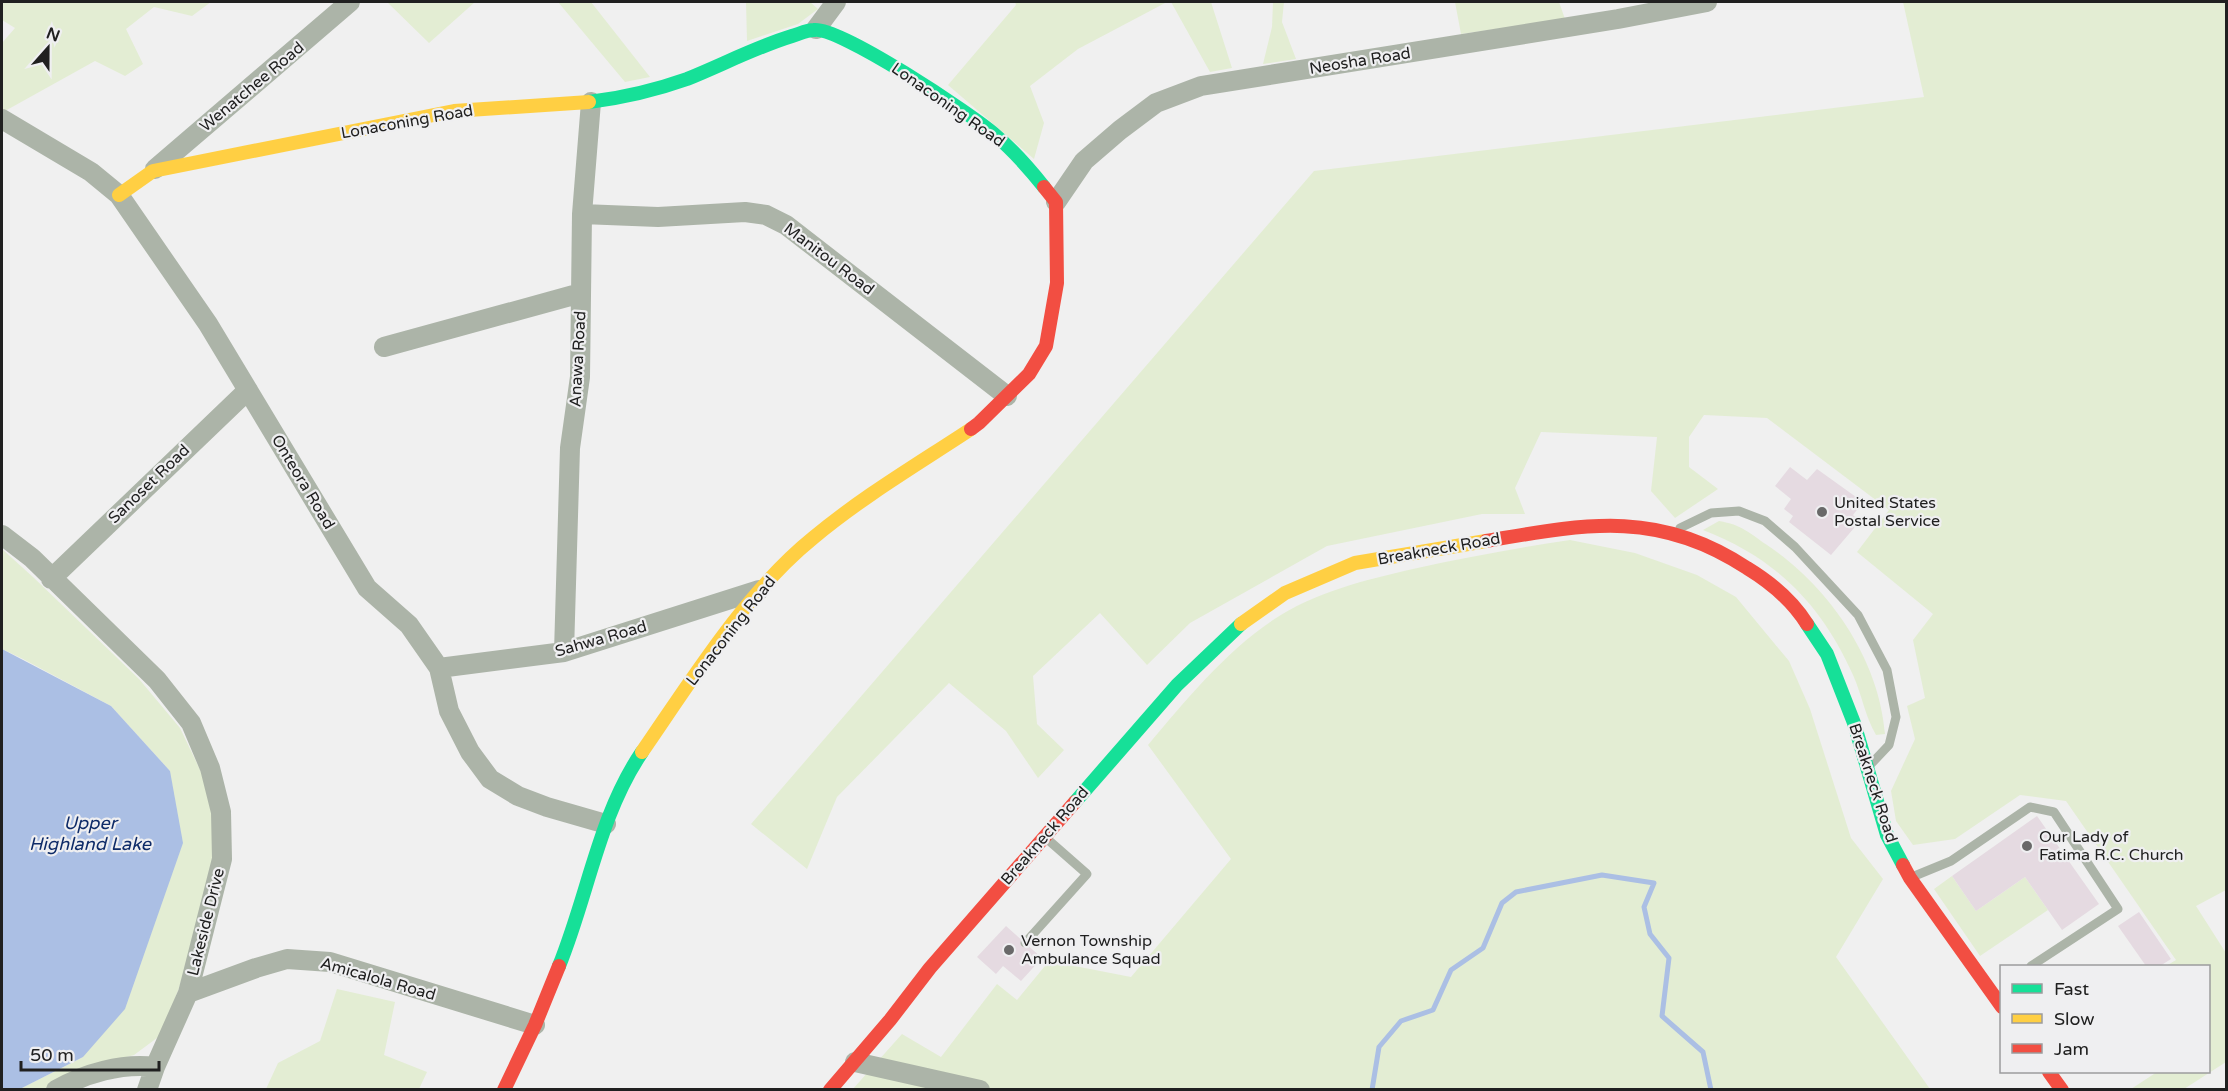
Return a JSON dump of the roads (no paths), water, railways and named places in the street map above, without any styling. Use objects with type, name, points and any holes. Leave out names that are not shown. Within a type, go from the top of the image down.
[{"type":"street","name":"Wenatchee Road","points":[[153,171],[350,2]]},
{"type":"street","points":[[816,29],[836,2]]},
{"type":"street","name":"Neosha Road","points":[[1056,202],[1084,161],[1120,130],[1156,103],[1202,86],[1618,19],[1707,2]]},
{"type":"street","name":"Lonaconing Road","points":[[119,195],[153,171],[454,111],[591,102],[646,91],[686,80],[769,43],[816,29],[840,37],[872,53],[993,133],[1029,168],[1056,202],[1057,283],[1046,346],[1029,374],[979,423],[884,486],[812,538],[759,590],[690,682],[636,761],[606,824],[572,934],[535,1025],[504,1089]]},
{"type":"street","name":"Anawa Road","points":[[564,652],[570,448],[580,377],[582,214],[591,102]]},
{"type":"street","name":"Onteora Road","points":[[2,119],[91,172],[119,195],[208,324],[367,588],[409,625],[439,668],[449,711],[470,752],[490,779],[518,796],[606,824]]},
{"type":"street","name":"Manitou Road","points":[[582,214],[658,217],[745,212],[766,215],[786,225],[1007,396]]},
{"type":"street","points":[[384,347],[581,293]]},
{"type":"street","name":"Sanoset Road","points":[[51,579],[248,390]]},
{"type":"street","name":"Breakneck Road","points":[[830,1089],[890,1020],[930,968],[1177,685],[1238,626],[1285,593],[1355,563],[1548,530],[1610,524],[1651,528],[1694,539],[1725,553],[1771,583],[1803,617],[1827,654],[1854,723],[1887,835],[1910,878],[1996,989]]},
{"type":"street","name":"Lakeside Drive","points":[[2,536],[32,558],[157,680],[191,723],[210,768],[221,812],[222,859],[188,993],[147,1089]]},
{"type":"street","name":"Sahwa Road","points":[[439,668],[564,652],[759,590]]},
{"type":"street","name":"Amicalola Road","points":[[188,993],[287,959],[330,962],[535,1025]]},
{"type":"street","points":[[855,1062],[972,1089]]},
{"type":"street","points":[[56,1089],[100,1072],[135,1065],[155,1066]]},
{"type":"street","points":[[2050,1073],[2062,1089]]},
{"type":"lane","points":[[1670,533],[1711,513],[1739,511],[1765,521],[1795,547],[1858,615],[1887,670],[1896,717],[1889,745],[1866,769]]},
{"type":"lane","points":[[1910,878],[1951,861],[2030,807],[2054,812],[2118,909],[2033,965]]},
{"type":"lane","points":[[1025,943],[1087,874],[1045,836]]},
{"type":"water","name":"Upper Highland Lake","points":[[2,649],[111,706],[170,771],[183,843],[125,1009],[83,1057],[20,1089],[2,1089]]},
{"type":"waterway","points":[[1372,1090],[1379,1047],[1401,1021],[1433,1010],[1451,970],[1483,948],[1502,903],[1516,892],[1602,875],[1654,883],[1644,907],[1650,934],[1669,958],[1662,1016],[1703,1052],[1711,1090]]},
{"type":"place","name":"United States Postal Service","points":[[1822,512]]},
{"type":"place","name":"Our Lady of Fatima R.C. Church","points":[[2027,846]]},
{"type":"place","name":"Vernon Township Ambulance Squad","points":[[1009,950]]}]
